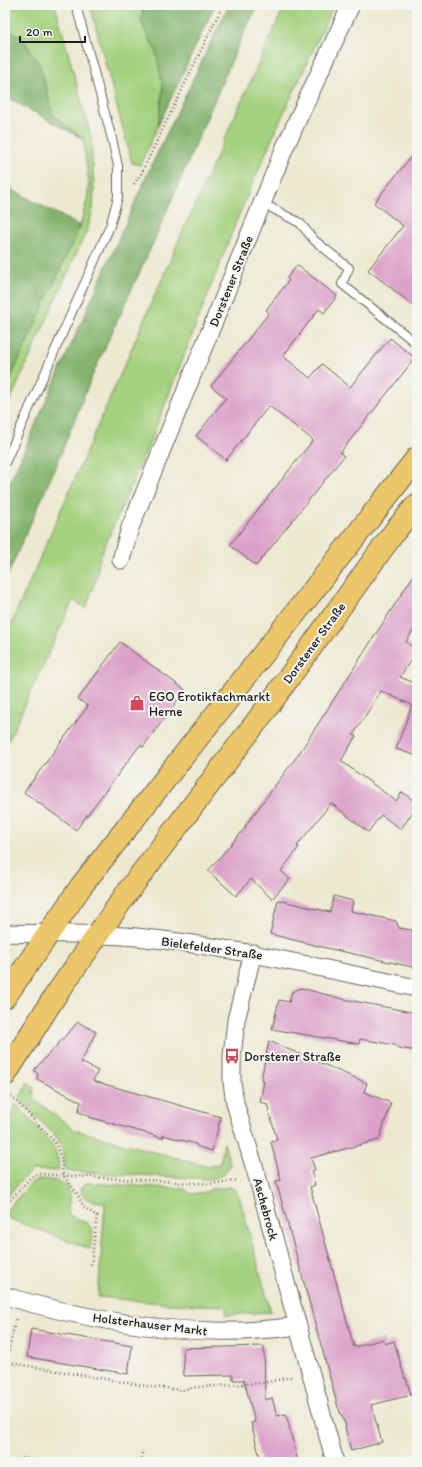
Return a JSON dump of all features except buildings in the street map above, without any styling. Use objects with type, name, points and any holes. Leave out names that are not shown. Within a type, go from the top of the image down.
[{"type":"main road","points":[[5,997],[82,884],[417,458]]},
{"type":"main road","name":"Dorstener Straße","points":[[8,1085],[53,999],[97,934],[264,712],[395,531],[417,505]]},
{"type":"street","name":"Dorstener Straße","points":[[121,560],[130,528],[285,147],[351,5]]},
{"type":"street","name":"Bielefelder Straße","points":[[5,933],[97,934],[137,937],[253,953],[417,988]]},
{"type":"street","name":"Aschebrock","points":[[253,953],[236,1020],[232,1056],[232,1082],[235,1103],[257,1176],[335,1462]]},
{"type":"street","name":"Holsterhauser Markt","points":[[12,1298],[83,1316],[162,1328],[215,1332],[275,1330],[298,1326]]},
{"type":"lane","points":[[5,463],[110,226],[118,197],[118,166],[76,5]]},
{"type":"lane","points":[[262,203],[300,223],[314,240],[349,268],[342,284],[417,344]]},
{"type":"path","points":[[118,197],[130,189],[141,174],[223,5]]},
{"type":"path","points":[[8,1085],[55,1142],[62,1159],[63,1175],[76,1192],[84,1207],[96,1216],[91,1265]]},
{"type":"path","points":[[5,1206],[34,1175],[63,1175],[210,1184],[257,1176]]},
{"type":"path","points":[[12,1298],[6,1363],[152,1387],[182,1390],[198,1387],[264,1383],[311,1372]]},
{"type":"path","points":[[141,1462],[142,1453]]},
{"type":"path","points":[[22,1458],[45,1462]]},
{"type":"green space","points":[[5,5],[55,5],[91,137],[94,190],[93,210],[87,230],[5,412],[5,390],[80,226],[87,200],[89,183],[83,139],[53,115],[44,79],[22,37],[5,29]]},
{"type":"green space","points":[[90,5],[144,5],[141,21],[156,50],[163,88],[158,126],[140,165],[132,163]]},
{"type":"green space","points":[[144,5],[215,5],[158,126],[163,88],[156,50],[141,21]]},
{"type":"green space","points":[[229,5],[258,5],[240,41],[154,241],[92,376],[57,464],[5,581],[5,493],[152,164]]},
{"type":"green space","points":[[285,5],[334,5],[278,125],[238,217],[151,440],[99,559],[97,575],[86,608],[73,600],[5,748],[5,638],[186,224]]},
{"type":"green space","points":[[5,29],[22,37],[40,66],[53,115],[83,139],[5,96]]},
{"type":"green space","points":[[5,186],[80,226],[5,390]]},
{"type":"green space","points":[[28,1082],[34,1088],[35,1100],[75,1130],[209,1167],[220,1163],[224,1143],[230,1164],[229,1167],[223,1174],[210,1179],[66,1171],[59,1140],[19,1099]]},
{"type":"green space","points":[[16,1104],[52,1144],[58,1159],[59,1171],[32,1170],[5,1199],[5,1122]]},
{"type":"green space","points":[[42,1179],[54,1180],[67,1186],[70,1196],[68,1209],[69,1215],[87,1223],[93,1229],[90,1249],[5,1217],[5,1212],[32,1182]]},
{"type":"green space","points":[[87,1183],[185,1189],[191,1194],[206,1192],[211,1189],[230,1187],[235,1190],[239,1196],[271,1312],[226,1315],[226,1306],[170,1304],[98,1297],[105,1203],[90,1200],[81,1194],[80,1190],[83,1185]]},
{"type":"place","name":"EGO Erotikfachmarkt Herne","points":[[137,703]]},
{"type":"place","name":"Dorstener Straße","points":[[232,1056]]}]
